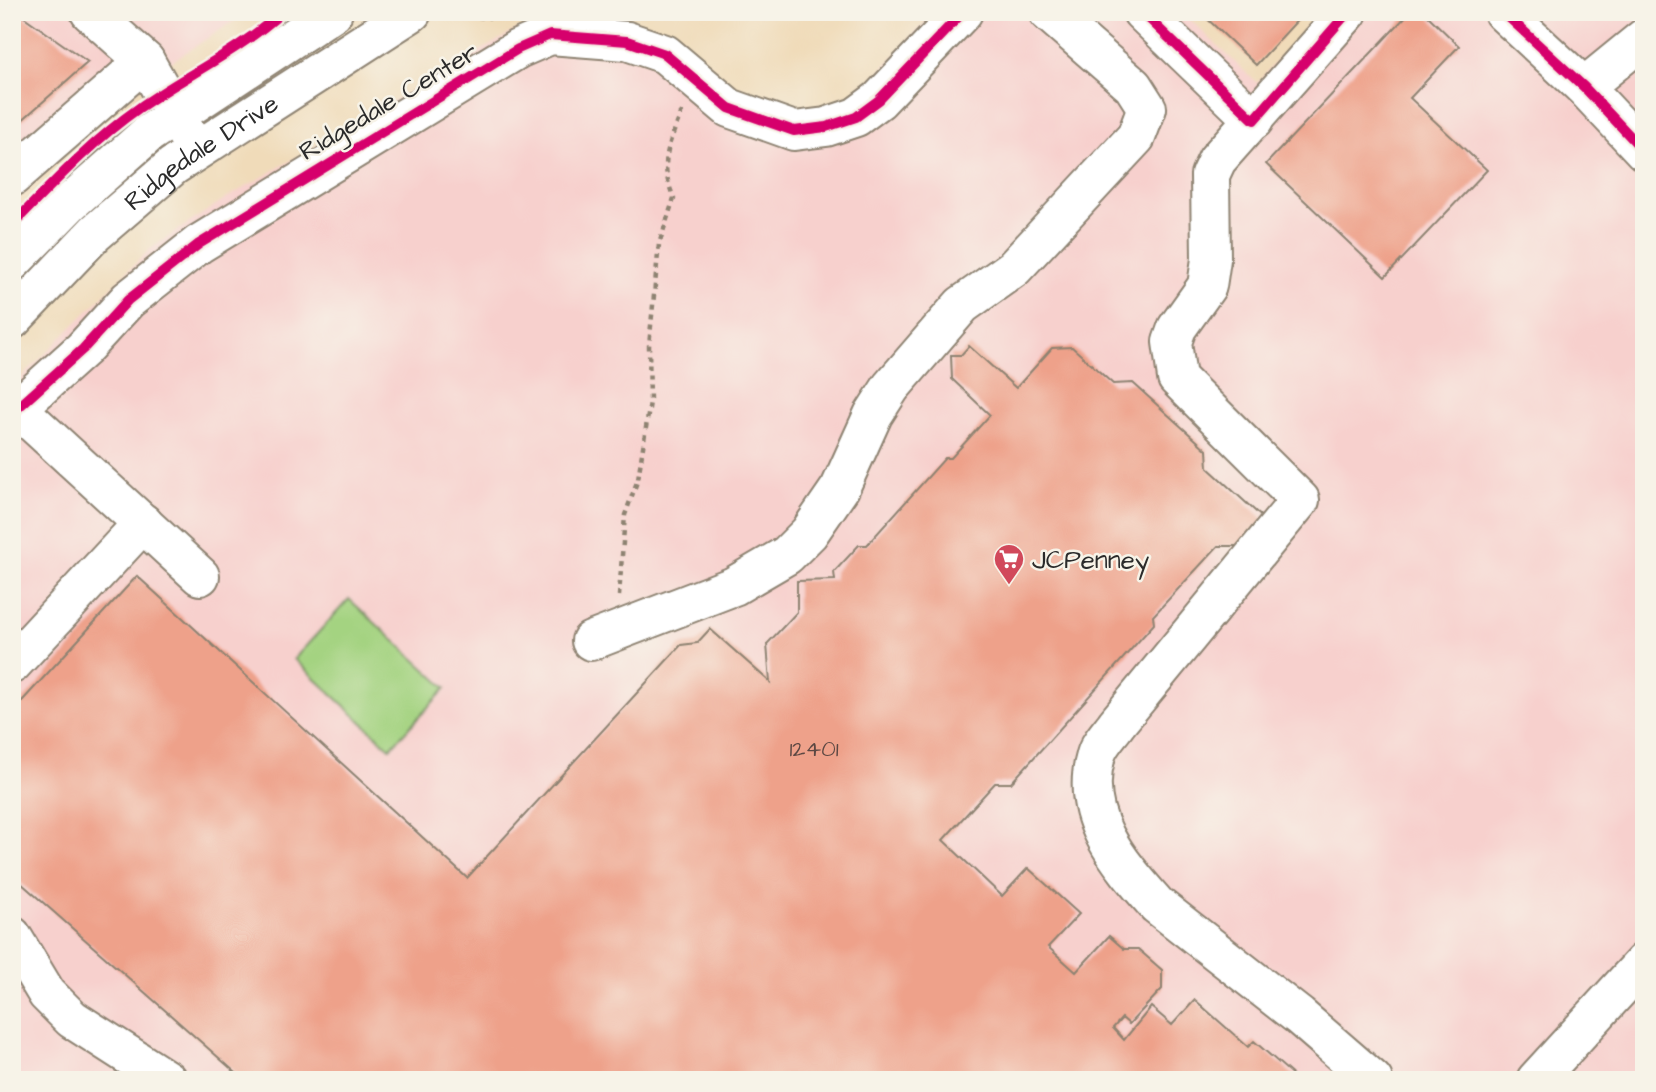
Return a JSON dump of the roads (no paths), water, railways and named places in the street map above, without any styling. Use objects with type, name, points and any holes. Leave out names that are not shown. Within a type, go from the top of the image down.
[{"type":"street","points":[[90,12],[145,61],[197,151]]},
{"type":"street","name":"Ridgedale Drive","points":[[12,262],[71,202],[148,134],[333,12]]},
{"type":"street","name":"Ridgedale Drive","points":[[12,320],[95,233],[173,166],[412,12]]},
{"type":"street","name":"Ridgedale Center","points":[[15,411],[83,349],[128,300],[199,244],[519,49],[550,35],[628,41],[664,54],[729,108],[794,131],[827,127],[856,117],[879,100],[963,12]]},
{"type":"street","points":[[600,638],[734,586],[787,555],[809,533],[840,488],[873,415],[891,387],[962,305],[1014,268],[1136,137],[1147,108],[1133,86],[1048,12]]},
{"type":"street","points":[[1142,12],[1254,120]]},
{"type":"street","points":[[1348,12],[1217,160],[1210,175],[1211,259],[1207,286],[1177,328],[1172,342],[1177,378],[1300,500],[1117,723],[1096,753],[1091,785],[1098,827],[1137,883],[1157,905],[1299,1016],[1373,1080]]},
{"type":"street","points":[[1503,12],[1584,87],[1644,151]]},
{"type":"street","points":[[1584,87],[1644,38]]},
{"type":"street","points":[[12,177],[145,61]]},
{"type":"street","points":[[15,411],[200,576]]},
{"type":"street","points":[[12,664],[143,523]]},
{"type":"street","points":[[12,936],[47,994],[72,1018],[167,1080]]},
{"type":"street","points":[[1536,1080],[1644,962]]},
{"type":"place","name":"JCPenney","points":[[1009,586]]}]
